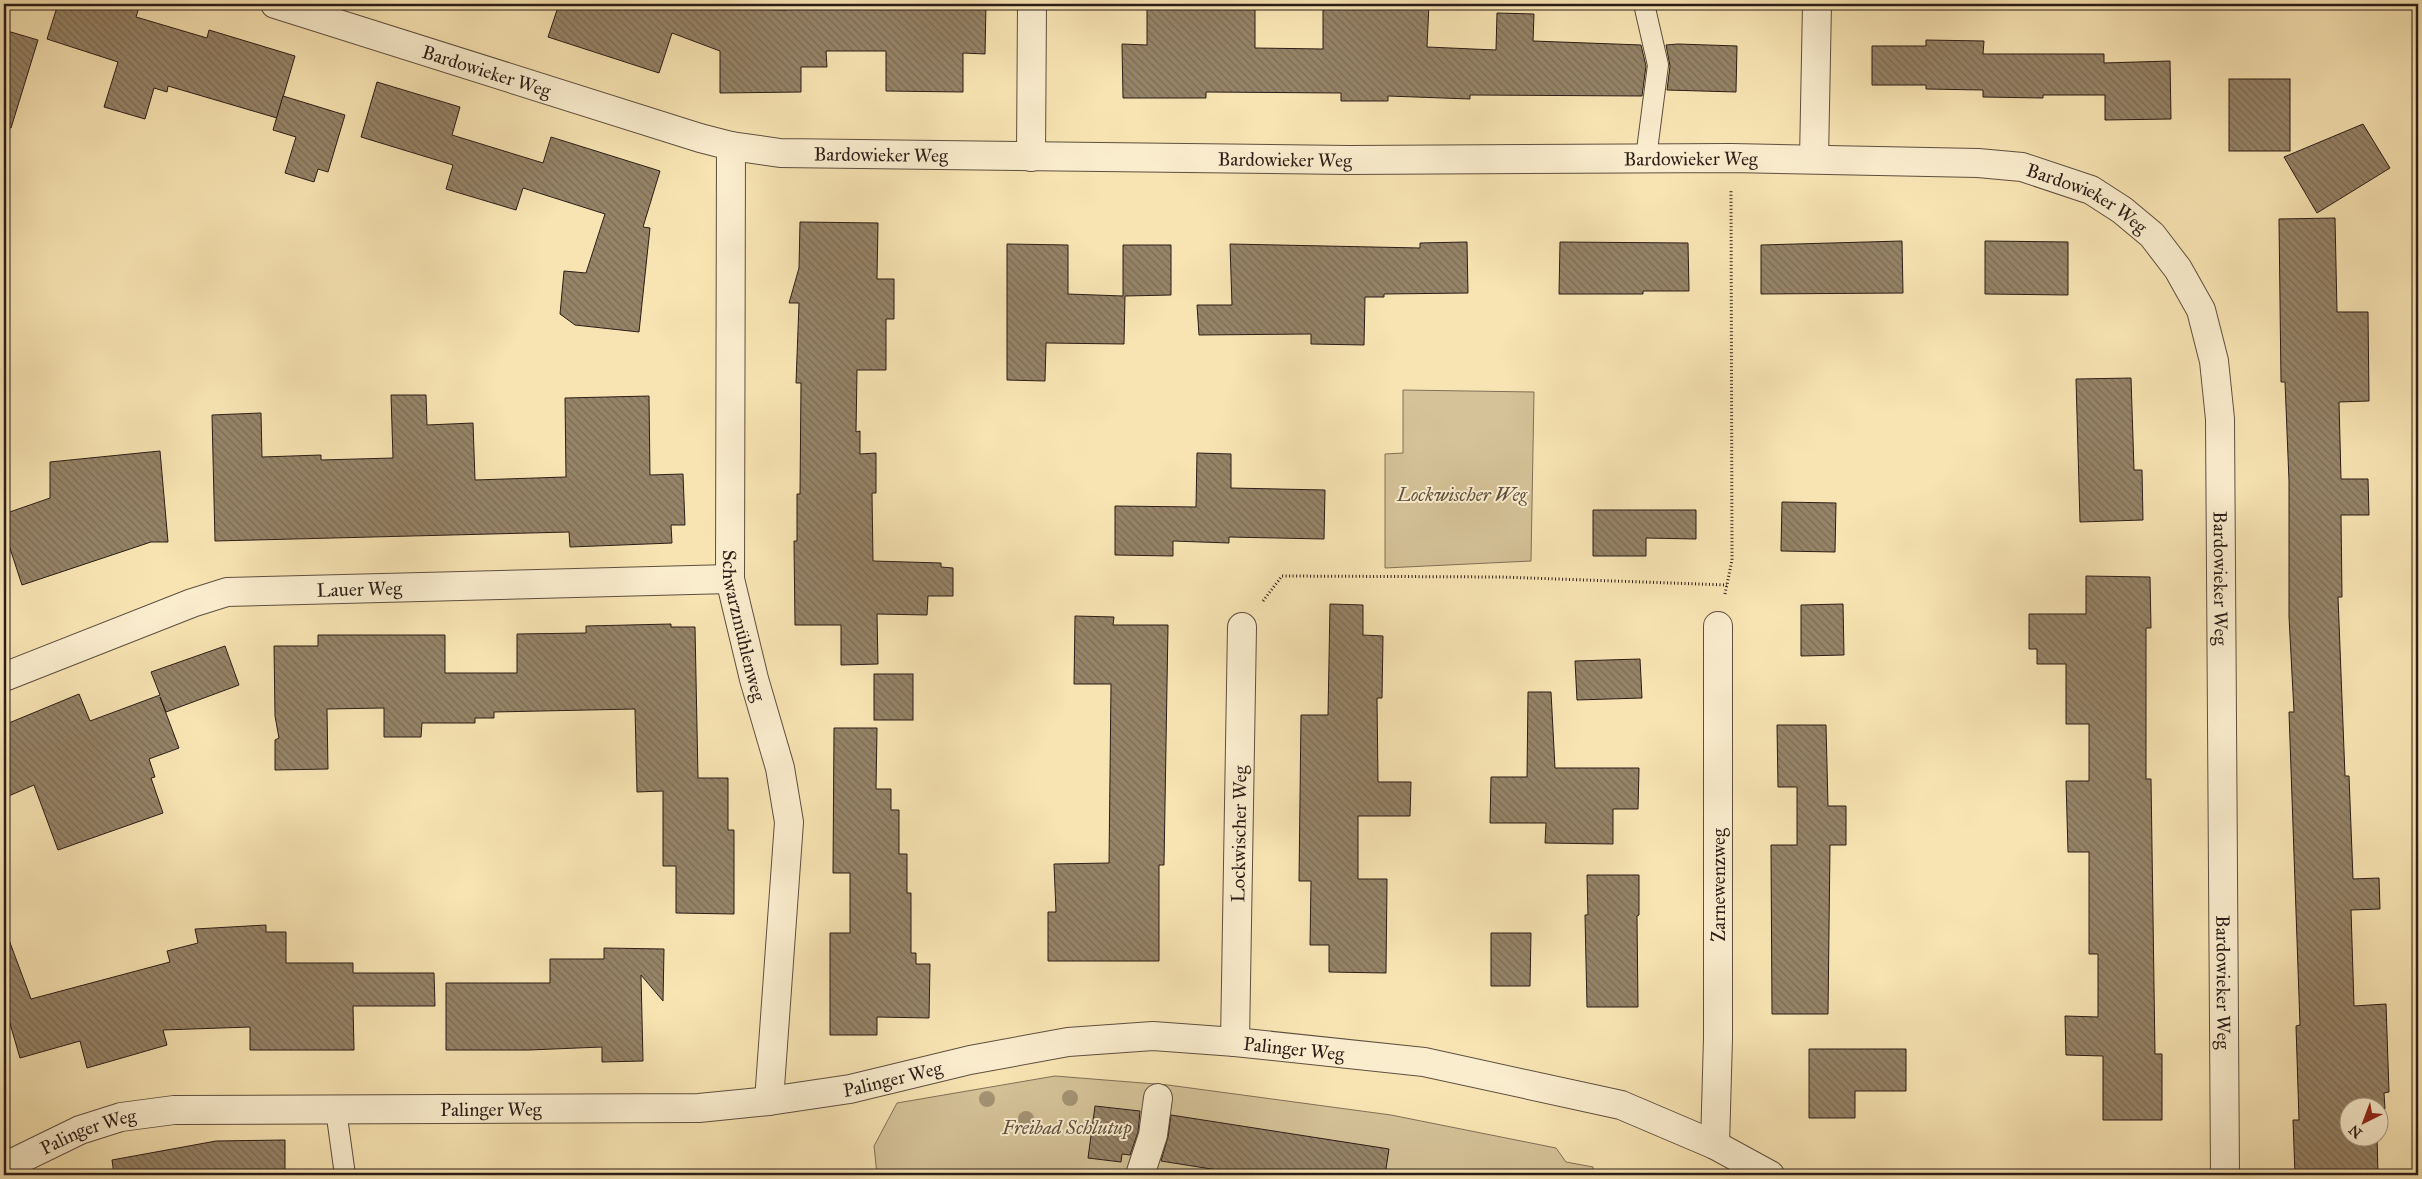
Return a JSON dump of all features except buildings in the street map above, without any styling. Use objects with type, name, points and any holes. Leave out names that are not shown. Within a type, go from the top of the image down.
[{"type":"street","name":"Bardowieker Weg","points":[[275,4],[731,146],[780,153],[1349,160],[1731,158],[1978,163],[2022,167],[2091,190],[2122,210],[2152,236],[2178,269],[2201,310],[2214,361],[2220,419],[2225,1175]]},
{"type":"street","points":[[1031,157],[1032,4]]},
{"type":"street","points":[[1814,159],[1817,4]]},
{"type":"street","name":"Schwarzmühlenweg","points":[[731,146],[730,579],[754,679],[780,768],[789,822],[770,1101]]},
{"type":"street","name":"Lauer Weg","points":[[4,677],[192,603],[227,592],[730,579]]},
{"type":"street","name":"Zarnewenzweg","points":[[1715,1145],[1718,1038],[1718,626]]},
{"type":"street","name":"Lockwischer Weg","points":[[1235,1042],[1242,627]]},
{"type":"street","name":"Palinger Weg","points":[[4,1167],[80,1130],[121,1117],[174,1110],[699,1108],[770,1101],[850,1089],[970,1060],[1068,1042],[1153,1036],[1235,1042],[1433,1064],[1621,1105],[1715,1145],[1770,1175]]},
{"type":"street","points":[[1140,1175],[1153,1135],[1158,1098]]},
{"type":"lane","points":[[1644,4],[1658,65],[1646,158]]},
{"type":"lane","points":[[336,1110],[345,1175]]},
{"type":"path","points":[[1718,626],[1732,560],[1731,158]]},
{"type":"path","points":[[1242,627],[1282,576],[1502,577],[1727,584]]},
{"type":"green space","name":"Lockwischer Weg","points":[[1403,390],[1534,392],[1531,561],[1385,568],[1385,454],[1403,453]]},
{"type":"green space","name":"Freibad Schlutup","points":[[1055,1076],[1168,1085],[1391,1115],[1556,1148],[1566,1162],[1593,1167],[1594,1175],[877,1175],[874,1146],[897,1103]]}]
